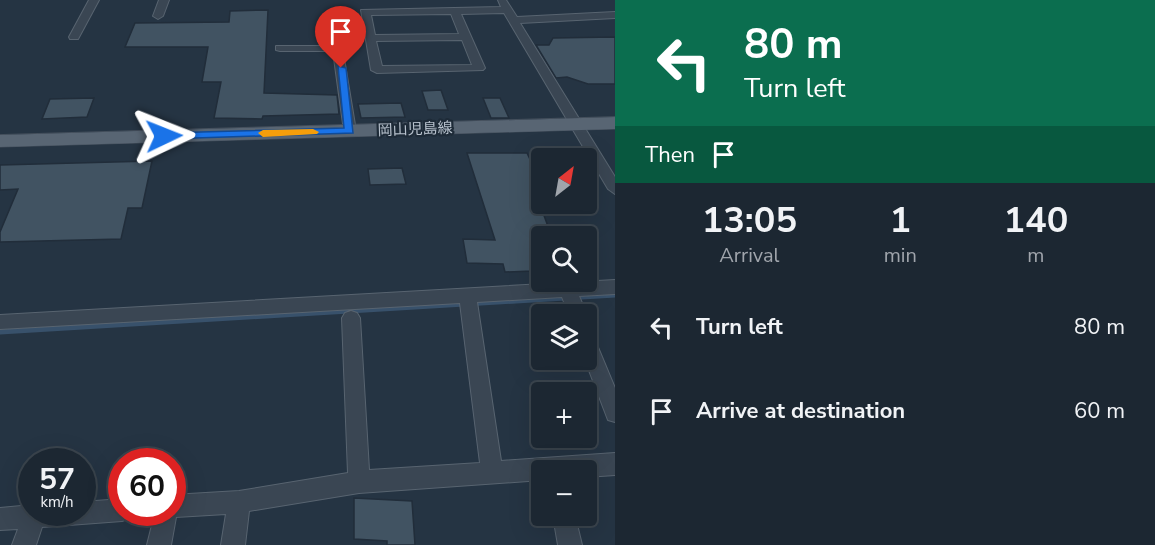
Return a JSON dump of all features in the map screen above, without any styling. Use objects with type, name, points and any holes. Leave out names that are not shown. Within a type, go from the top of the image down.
[{"type":"main road","name":"岡山児島線","points":[[0,141],[615,123]]},
{"type":"street","points":[[74,37],[94,0]]},
{"type":"street","points":[[158,16],[164,0]]},
{"type":"street","points":[[454,10],[479,68],[377,70],[364,12],[454,10],[508,10],[615,15]]},
{"type":"street","points":[[508,10],[615,189]]},
{"type":"street","points":[[370,39],[465,37]]},
{"type":"street","points":[[280,48],[338,48],[350,131]]},
{"type":"street","points":[[0,322],[469,300],[572,300],[615,287]]},
{"type":"street","points":[[469,300],[492,474]]},
{"type":"street","points":[[351,318],[359,482]]},
{"type":"street","points":[[597,366],[615,413]]},
{"type":"street","points":[[597,466],[615,464]]},
{"type":"street","points":[[186,505],[239,502],[359,482],[531,471]]},
{"type":"street","points":[[233,545],[239,502]]},
{"type":"street","points":[[0,519],[18,517]]},
{"type":"street","points":[[24,545],[31,526]]},
{"type":"street","points":[[159,545],[163,526]]},
{"type":"street","points":[[566,526],[570,545]]},
{"type":"building","points":[[268,10],[264,93],[337,95],[339,114],[263,116],[262,119],[214,118],[221,82],[202,82],[208,47],[125,47],[135,23],[229,22],[230,11]]},
{"type":"building","points":[[615,37],[615,84],[588,84],[567,77],[556,78],[536,45],[549,45],[553,38]]},
{"type":"building","points":[[441,90],[448,110],[428,110],[422,91]]},
{"type":"building","points":[[94,98],[87,117],[42,119],[50,99]]},
{"type":"building","points":[[483,98],[500,98],[509,118],[491,118]]},
{"type":"building","points":[[401,103],[405,117],[361,118],[358,104]]},
{"type":"building","points":[[467,153],[527,153],[531,162],[531,214],[543,214],[548,226],[531,226],[531,271],[505,272],[503,264],[467,263],[463,239],[495,240]]},
{"type":"building","points":[[152,161],[142,208],[128,208],[121,239],[0,242],[0,232],[18,189],[0,190],[0,165]]},
{"type":"building","points":[[402,168],[406,184],[370,185],[368,169]]},
{"type":"building","points":[[354,498],[412,501],[415,545],[387,545],[387,541],[354,539]]},
{"type":"waterway","points":[[0,332],[615,295]]},
{"type":"slow traffic","points":[[263,133],[313,132]]},
{"type":"route","points":[[164,136],[350,131],[341,68]]}]
